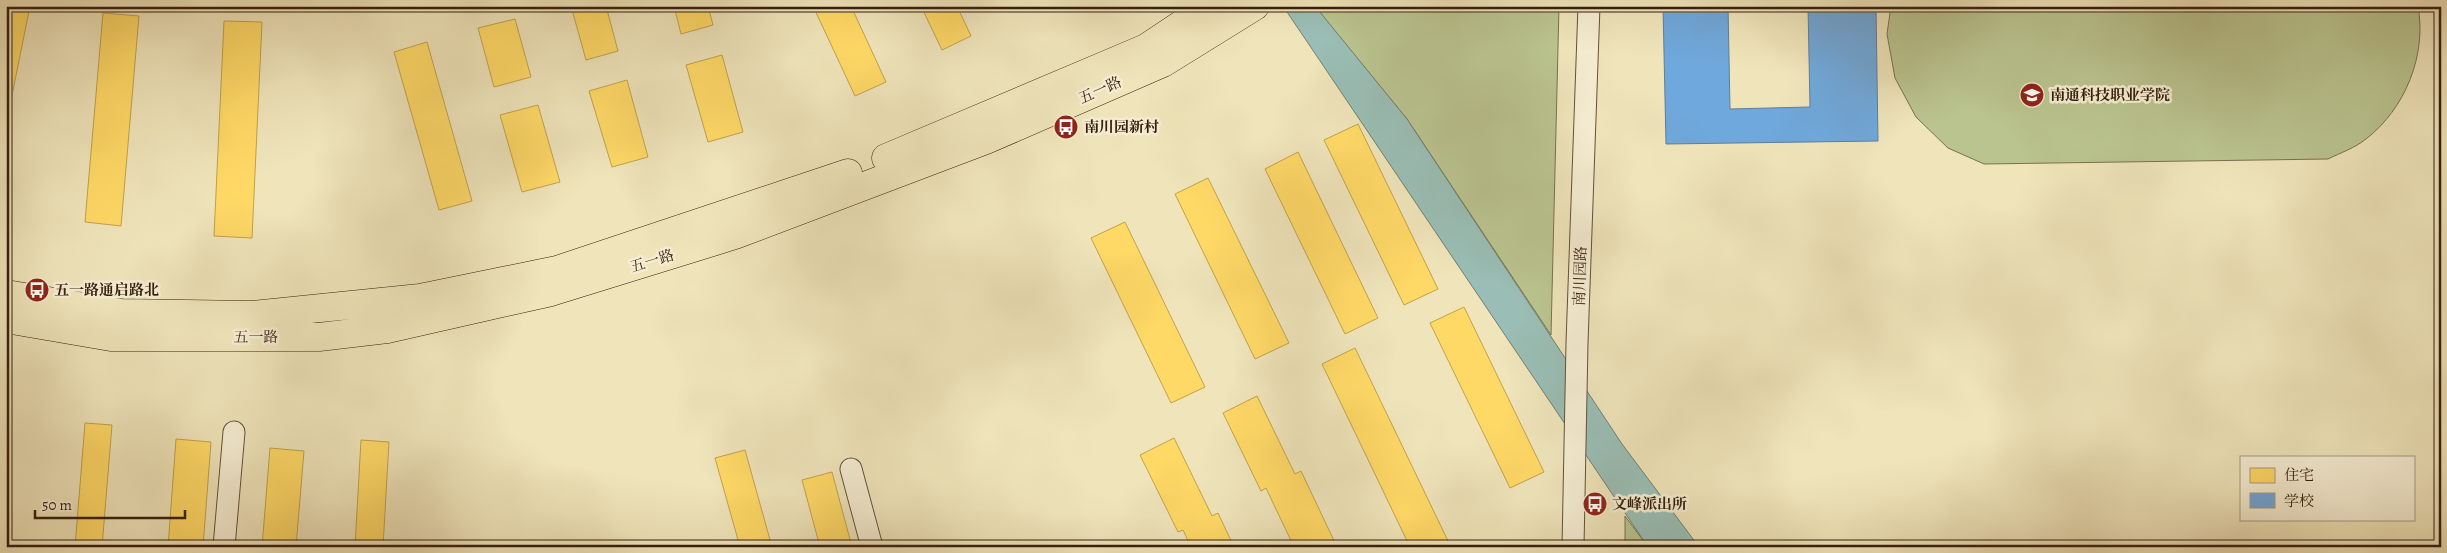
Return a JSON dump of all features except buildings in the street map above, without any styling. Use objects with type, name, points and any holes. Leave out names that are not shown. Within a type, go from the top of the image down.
[{"type":"main road","name":"五一路","points":[[6,294],[121,313],[251,316],[420,298],[557,270],[855,170],[971,124],[1146,48],[1209,6]]},
{"type":"main road","name":"五一路","points":[[6,319],[111,337],[319,337],[388,329],[551,292],[735,236],[986,140],[1163,63],[1255,6]]},
{"type":"street","name":"南川园路","points":[[1573,547],[1577,343],[1589,6]]},
{"type":"street","points":[[224,547],[234,432]]},
{"type":"street","points":[[851,469],[872,547]]},
{"type":"green space","points":[[1328,6],[1559,6],[1551,335],[1407,119],[1319,12]]},
{"type":"green space","points":[[1891,6],[2418,6],[2420,25],[2416,62],[2402,97],[2392,112],[2380,127],[2362,142],[2328,159],[1984,164],[1948,148],[1916,117],[1895,78],[1887,34]]},
{"type":"green space","points":[[1625,516],[1648,547],[1625,547]]},
{"type":"water","points":[[1283,6],[1315,6],[1407,119],[1622,444],[1699,547],[1648,547]]},
{"type":"place","name":"南通科技职业学院","points":[[2032,95]]},
{"type":"place","name":"南川园新村","points":[[1066,127]]},
{"type":"place","name":"五一路通启路北","points":[[37,290]]},
{"type":"place","name":"文峰派出所","points":[[1595,504]]}]
